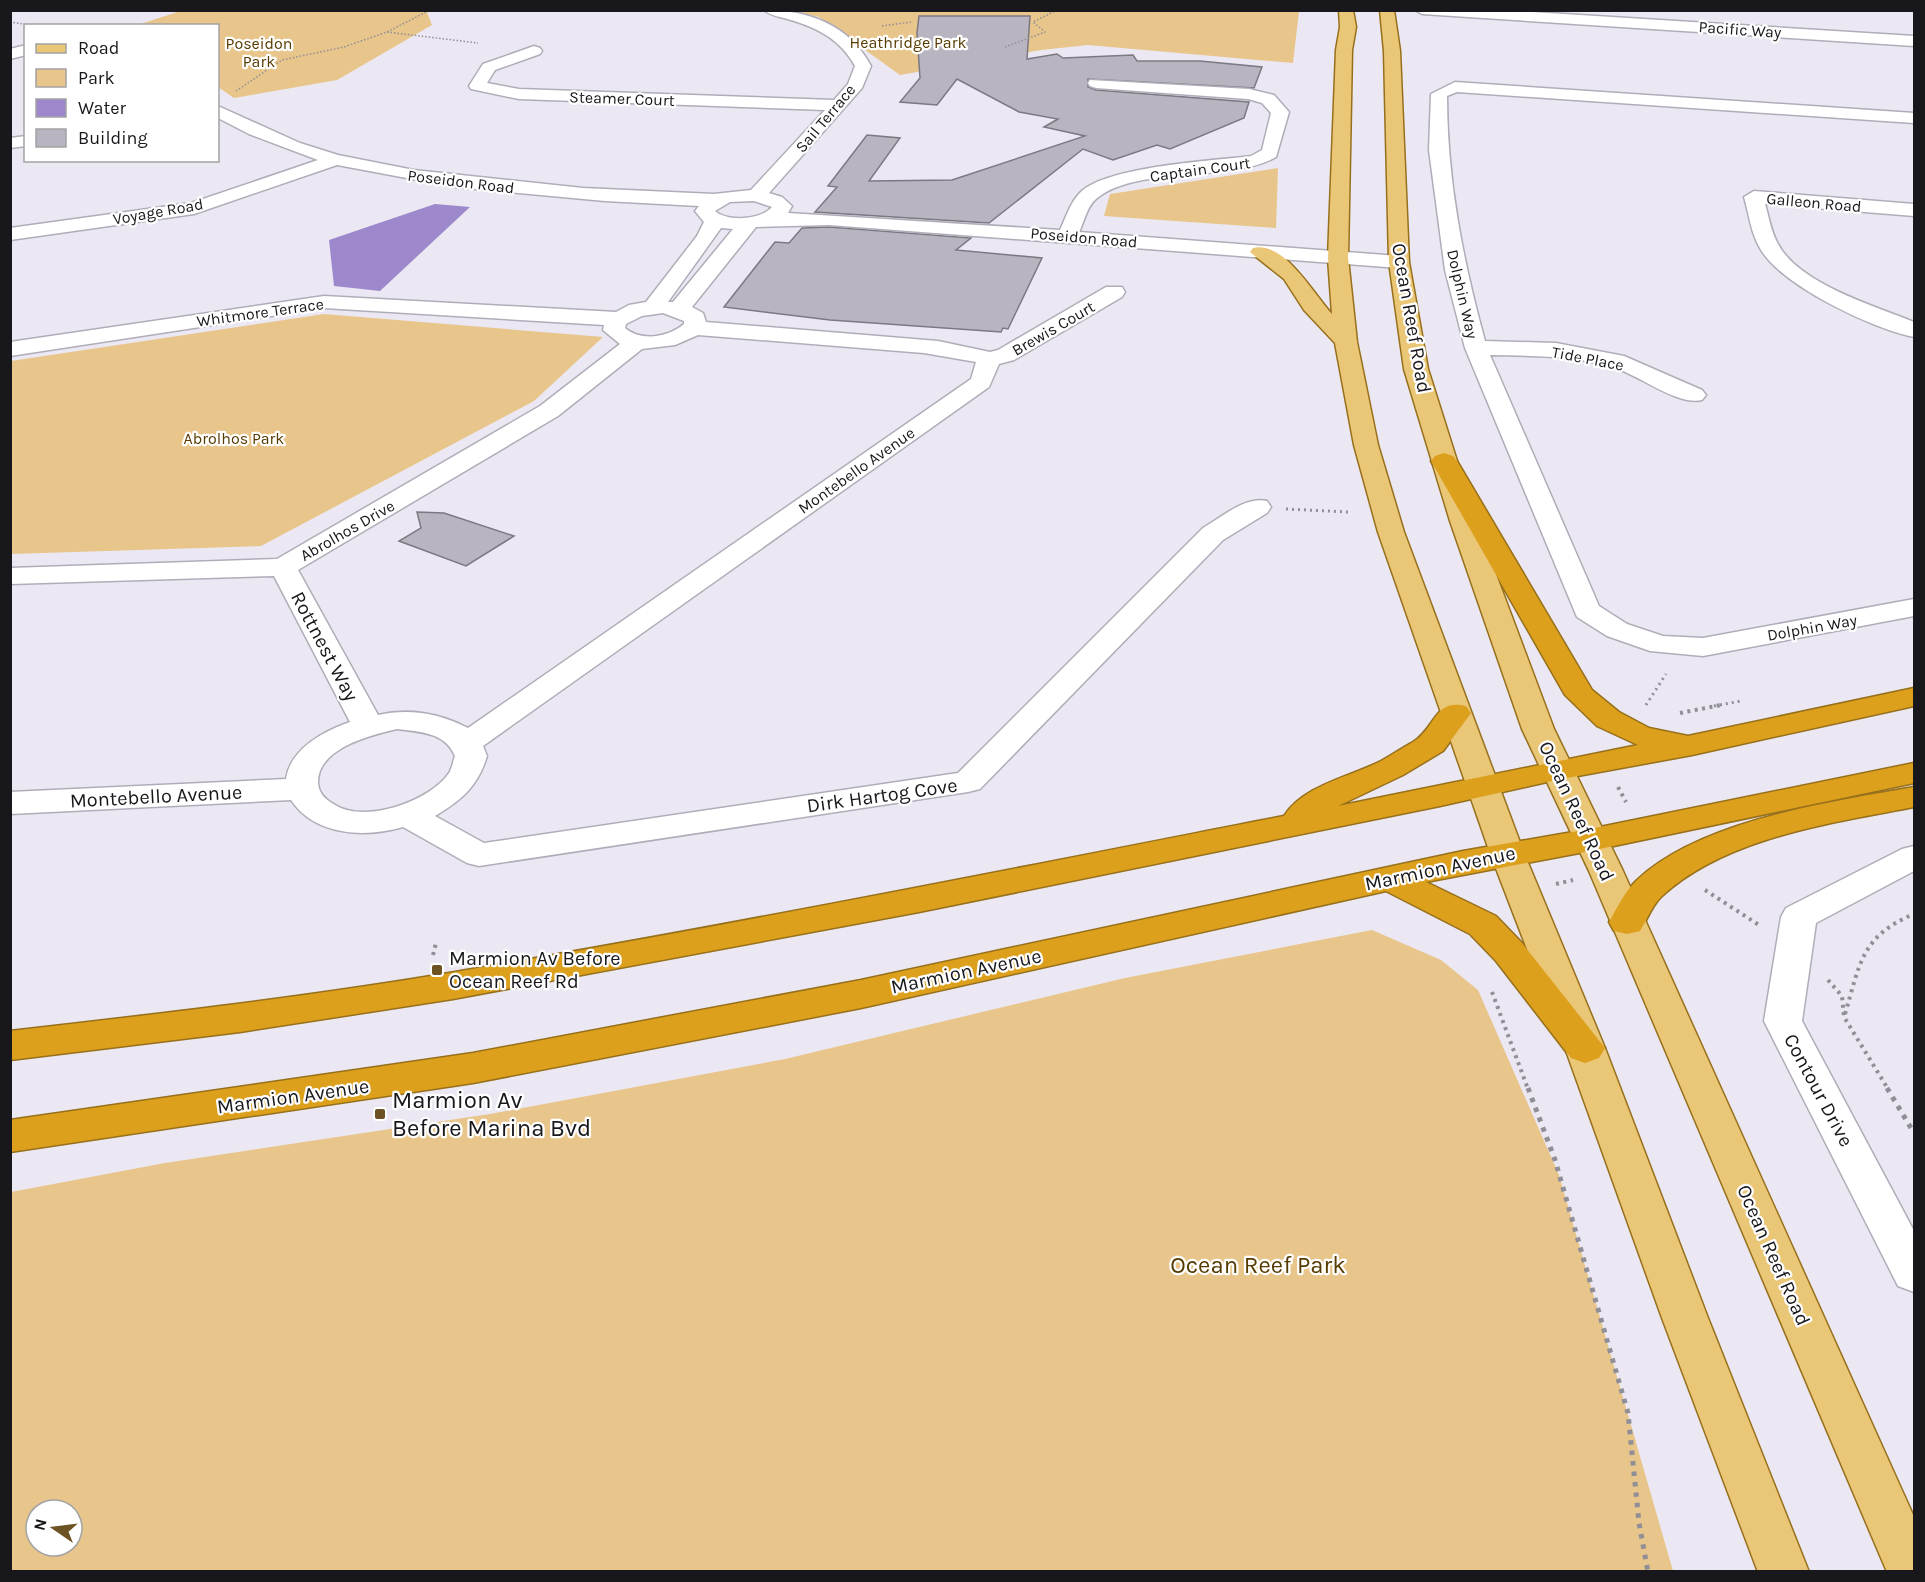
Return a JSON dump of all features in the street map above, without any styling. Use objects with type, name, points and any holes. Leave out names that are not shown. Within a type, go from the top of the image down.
[{"type":"highway","points":[[1444,461],[1580,695],[1608,719],[1640,736],[1692,745]]},
{"type":"highway","points":[[10,1046],[240,1018],[453,986],[907,902],[1556,770],[1692,745],[1914,697]]},
{"type":"highway","points":[[1292,825],[1329,796],[1392,768],[1432,744],[1455,713]]},
{"type":"highway","name":"Marmion Avenue","points":[[10,1136],[473,1068],[861,994],[1507,853],[1598,855],[1639,829],[1914,773]]},
{"type":"highway","points":[[1627,922],[1648,888],[1672,871],[1723,844],[1780,825],[1914,797]]},
{"type":"highway","points":[[1390,878],[1483,925],[1509,952],[1585,1048]]},
{"type":"main road","points":[[1346,10],[1348,27],[1344,50],[1338,252],[1346,342],[1364,434],[1390,532],[1507,853],[1585,1048],[1685,1318],[1784,1572]]},
{"type":"main road","name":"Ocean Reef Road","points":[[1387,10],[1392,51],[1399,256],[1416,369],[1444,461],[1538,729],[1598,855],[1913,1572]]},
{"type":"main road","points":[[1260,252],[1292,275],[1312,305],[1346,342]]},
{"type":"street","name":"Sail Terrace","points":[[756,195],[856,85],[863,66],[859,56],[843,38],[806,19],[771,10]]},
{"type":"street","name":"Pacific Way","points":[[1422,10],[1572,14],[1834,28],[1914,39]]},
{"type":"street","name":"Pacific Way","points":[[1526,10],[1572,14]]},
{"type":"street","points":[[10,54],[22,42]]},
{"type":"street","name":"Steamer Court","points":[[534,51],[489,67],[477,86],[519,94],[839,105]]},
{"type":"street","name":"Captain Court","points":[[1069,232],[1088,195],[1099,187],[1147,176],[1256,161],[1270,153],[1280,112],[1268,99],[1249,94],[1096,83]]},
{"type":"street","name":"Dolphin Way","points":[[1914,118],[1455,87],[1439,94],[1438,150],[1455,270],[1476,348],[1587,611],[1617,630],[1660,645],[1703,647],[1914,608]]},
{"type":"street","name":"Poseidon Road","points":[[219,112],[273,140],[327,163]]},
{"type":"street","name":"Poseidon Road","points":[[219,125],[259,145],[435,188],[712,211]]},
{"type":"street","name":"Voyage Road","points":[[10,234],[194,208],[327,163]]},
{"type":"street","points":[[656,307],[658,298],[706,238],[712,211],[735,196],[756,195],[766,215]]},
{"type":"street","name":"Galleon Road","points":[[1914,210],[1754,197],[1770,248],[1786,266],[1806,281],[1914,330]]},
{"type":"street","points":[[712,211],[766,215]]},
{"type":"street","name":"Poseidon Road","points":[[766,215],[1069,232],[1399,256]]},
{"type":"street","points":[[766,215],[686,319],[671,339],[638,341],[616,332],[614,324],[619,319],[632,312],[656,307],[686,319],[777,333],[969,353],[989,359]]},
{"type":"street","name":"Poseidon Road","points":[[1069,232],[1260,252],[1338,252]]},
{"type":"street","name":"Brewis Court","points":[[989,359],[1006,355],[1114,292]]},
{"type":"street","name":"Whitmore Terrace","points":[[10,348],[324,302],[619,319]]},
{"type":"street","name":"Abrolhos Drive","points":[[10,576],[283,567],[549,411],[638,341]]},
{"type":"street","name":"Tide Place","points":[[1476,348],[1556,350],[1624,363],[1694,395]]},
{"type":"street","name":"Montebello Avenue","points":[[467,743],[981,382],[989,359]]},
{"type":"street","name":"Dirk Hartog Cove","points":[[409,816],[479,855],[968,782],[1213,534],[1258,507]]},
{"type":"street","name":"Rottnest Way","points":[[283,567],[368,726]]},
{"type":"street","points":[[397,720],[424,721],[447,727],[467,743],[472,759],[466,776],[452,794],[428,809],[409,816],[378,822],[349,822],[324,815],[307,802],[301,789],[304,771],[316,753],[337,738],[368,726],[397,720]]},
{"type":"street","name":"Montebello Avenue","points":[[10,803],[301,789]]},
{"type":"street","name":"Contour Drive","points":[[1914,857],[1799,916],[1783,1022],[1914,1273]]},
{"type":"path","points":[[228,94],[243,89],[282,60],[344,47],[387,32],[430,10]]},
{"type":"path","points":[[1005,48],[1046,32],[1033,22],[1057,10]]},
{"type":"path","points":[[882,26],[911,22]]},
{"type":"path","points":[[387,32],[534,51]]},
{"type":"path","points":[[1258,507],[1348,512]]},
{"type":"path","points":[[1641,712],[1676,658],[1701,659],[1703,647]]},
{"type":"path","points":[[1606,762],[1639,829]]},
{"type":"path","points":[[1522,892],[1598,855]]},
{"type":"path","points":[[1844,1017],[1861,966],[1875,936],[1896,922],[1914,914]]},
{"type":"path","points":[[1794,950],[1818,969],[1842,996],[1844,1017],[1914,1133]]},
{"type":"path","points":[[1487,981],[1554,1160],[1628,1413],[1639,1523],[1648,1572]]},
{"type":"green space","name":"Poseidon Park","points":[[184,10],[427,12],[432,25],[337,80],[234,98],[219,88],[219,24],[140,24]]},
{"type":"green space","name":"Heathridge Park","points":[[795,11],[1299,11],[1293,63],[1088,45],[1041,50],[900,75],[819,17]]},
{"type":"green space","points":[[1278,168],[1276,228],[1104,216],[1110,194]]},
{"type":"green space","name":"Abrolhos Park","points":[[324,314],[603,337],[534,401],[261,546],[11,554],[11,361]]},
{"type":"green space","name":"Ocean Reef Park","points":[[1372,930],[1441,960],[1478,990],[1559,1175],[1673,1571],[11,1571],[11,1192],[165,1163],[490,1114],[785,1059],[1125,978]]},
{"type":"water","points":[[435,204],[470,207],[380,291],[334,286],[329,240]]},
{"type":"building","points":[[919,16],[1030,16],[1027,59],[1057,54],[1063,58],[1133,55],[1137,61],[1200,61],[1262,67],[1254,88],[1088,79],[1088,87],[1096,90],[1249,102],[1244,118],[1170,149],[1157,145],[1113,160],[1083,149],[989,223],[815,212],[837,187],[828,186],[867,135],[900,138],[869,181],[952,180],[1085,136],[1044,127],[1058,119],[1019,112],[957,79],[937,105],[900,102],[920,78],[917,33]]},
{"type":"building","points":[[829,227],[971,238],[956,250],[1042,258],[1008,329],[1003,328],[1001,332],[830,320],[724,307],[775,242],[789,243],[802,228]]},
{"type":"building","points":[[417,512],[444,513],[514,536],[466,566],[399,541],[421,528]]},
{"type":"place","name":"Marmion Av Before Ocean Reef Rd","points":[[437,970]]},
{"type":"place","name":"Marmion Av Before Marina Bvd","points":[[380,1114]]}]
